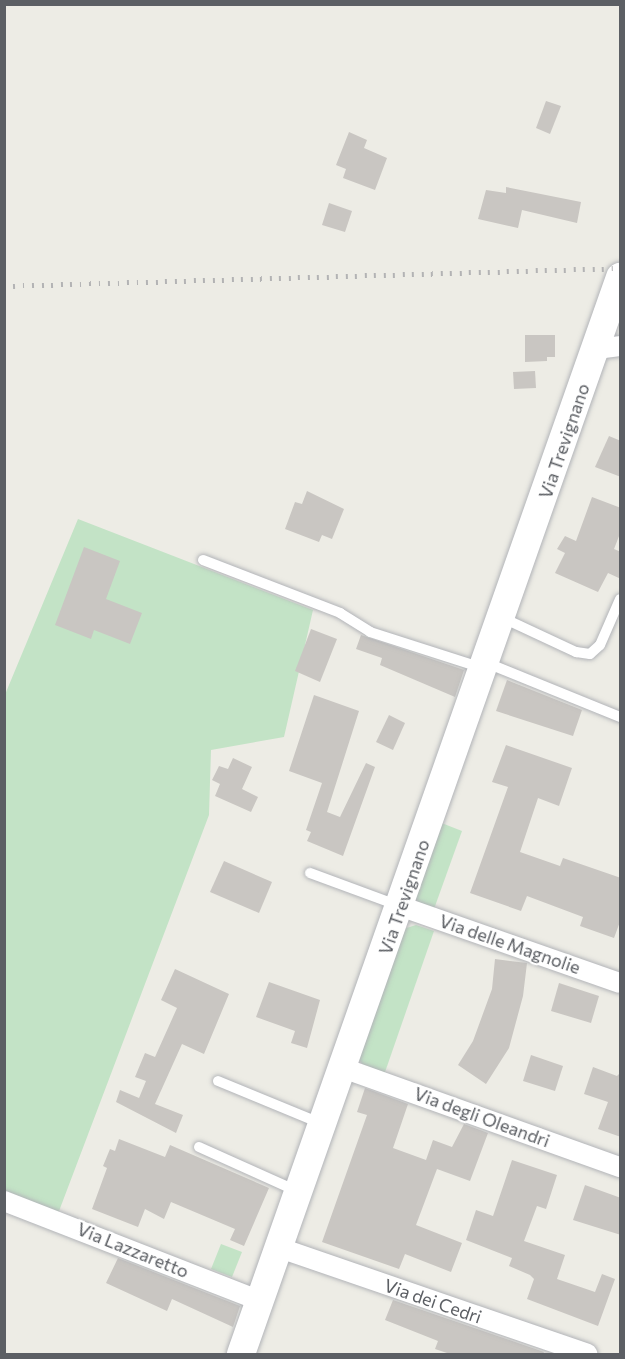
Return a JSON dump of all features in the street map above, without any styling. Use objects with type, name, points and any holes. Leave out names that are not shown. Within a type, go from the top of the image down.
[{"type":"main road","name":"Via Trevignano","points":[[246,1352],[260,1301],[503,618],[608,347],[621,277]]},
{"type":"street","name":"Via delle Magnolie","points":[[400,906],[621,983]]},
{"type":"street","name":"Via degli Oleandri","points":[[343,1068],[621,1167]]},
{"type":"street","name":"Via Lazzaretto","points":[[4,1201],[260,1301]]},
{"type":"street","name":"Via dei Cedri","points":[[280,1248],[587,1354]]},
{"type":"lane","points":[[203,560],[340,613],[370,632],[486,666],[621,717]]},
{"type":"lane","points":[[503,618],[576,652],[590,654],[600,645],[620,599]]},
{"type":"lane","points":[[310,873],[400,906]]},
{"type":"lane","points":[[218,1081],[324,1124]]},
{"type":"lane","points":[[199,1147],[300,1193]]},
{"type":"green space","points":[[78,519],[313,610],[284,737],[211,750],[209,815],[56,1219],[5,1199],[4,697]]},
{"type":"green space","points":[[439,822],[462,831],[434,909],[410,898]]},
{"type":"green space","points":[[416,925],[434,931],[384,1075],[365,1068],[356,1055],[400,930]]},
{"type":"green space","points":[[221,1244],[242,1252],[232,1277],[211,1269]]},
{"type":"building","points":[[546,101],[561,106],[550,134],[536,128]]},
{"type":"building","points":[[349,132],[367,140],[364,148],[387,158],[375,190],[343,178],[346,169],[336,165]]},
{"type":"building","points":[[506,187],[581,202],[577,223],[522,210],[518,228],[478,219],[486,190],[506,193]]},
{"type":"building","points":[[329,203],[352,211],[345,232],[322,225]]},
{"type":"building","points":[[525,335],[555,335],[555,357],[547,357],[547,361],[525,362]]},
{"type":"building","points":[[535,371],[536,388],[514,389],[513,372]]},
{"type":"building","points":[[609,436],[621,441],[621,477],[595,467]]},
{"type":"building","points":[[307,491],[344,509],[332,539],[322,535],[319,542],[285,529],[295,502],[302,504]]},
{"type":"building","points":[[592,497],[621,508],[621,531],[614,549],[621,552],[621,579],[608,573],[598,592],[555,573],[565,553],[557,549],[565,536],[576,541]]},
{"type":"building","points":[[84,547],[120,561],[106,599],[142,613],[130,644],[94,630],[91,639],[55,625]]},
{"type":"building","points":[[311,629],[337,639],[320,682],[295,671]]},
{"type":"building","points":[[361,635],[464,670],[455,697],[380,665],[382,658],[356,649]]},
{"type":"building","points":[[507,680],[582,710],[573,736],[496,711]]},
{"type":"building","points":[[314,695],[359,711],[327,812],[340,817],[366,763],[375,767],[343,856],[307,841],[311,832],[306,830],[322,783],[289,771]]},
{"type":"building","points":[[389,715],[405,723],[393,750],[376,742]]},
{"type":"building","points":[[506,745],[572,768],[559,806],[538,798],[520,852],[560,866],[563,858],[621,878],[621,919],[614,938],[580,926],[583,917],[527,896],[521,911],[470,893],[508,787],[492,782]]},
{"type":"building","points":[[233,758],[252,767],[242,789],[258,797],[251,812],[215,796],[220,784],[212,780],[219,766],[228,769]]},
{"type":"building","points":[[224,861],[272,882],[259,913],[210,892]]},
{"type":"building","points":[[495,959],[527,963],[523,996],[509,1048],[486,1084],[458,1065],[473,1041],[492,989]]},
{"type":"building","points":[[175,969],[229,994],[204,1054],[182,1044],[155,1104],[183,1115],[176,1133],[116,1102],[120,1090],[139,1098],[146,1081],[135,1077],[145,1053],[155,1057],[177,1008],[161,1000]]},
{"type":"building","points":[[269,982],[320,1000],[307,1048],[291,1043],[295,1031],[256,1017]]},
{"type":"building","points":[[559,983],[599,996],[591,1023],[551,1011]]},
{"type":"building","points":[[531,1055],[563,1066],[555,1091],[523,1081]]},
{"type":"building","points":[[593,1067],[617,1076],[621,1072],[621,1137],[598,1129],[608,1102],[584,1094]]},
{"type":"building","points":[[365,1088],[408,1104],[393,1148],[426,1160],[433,1140],[452,1147],[464,1124],[488,1133],[470,1181],[437,1169],[416,1225],[462,1243],[451,1272],[405,1254],[399,1269],[322,1242],[367,1115],[357,1112]]},
{"type":"building","points":[[119,1139],[165,1157],[170,1145],[269,1188],[244,1246],[230,1240],[235,1229],[171,1202],[164,1219],[145,1209],[138,1227],[92,1209],[107,1168],[103,1166],[110,1149],[115,1151]]},
{"type":"building","points":[[512,1160],[557,1175],[546,1209],[537,1206],[524,1241],[565,1255],[557,1279],[595,1292],[602,1274],[615,1279],[598,1326],[527,1299],[534,1279],[530,1275],[509,1266],[512,1258],[466,1240],[476,1210],[493,1216]]},
{"type":"building","points":[[585,1185],[621,1198],[621,1235],[573,1220]]},
{"type":"building","points":[[118,1258],[240,1306],[233,1327],[172,1299],[167,1311],[106,1283]]},
{"type":"building","points":[[393,1300],[544,1352],[543,1354],[450,1354],[435,1349],[438,1341],[385,1320]]},
{"type":"railway","points":[[4,286],[620,268]]}]
